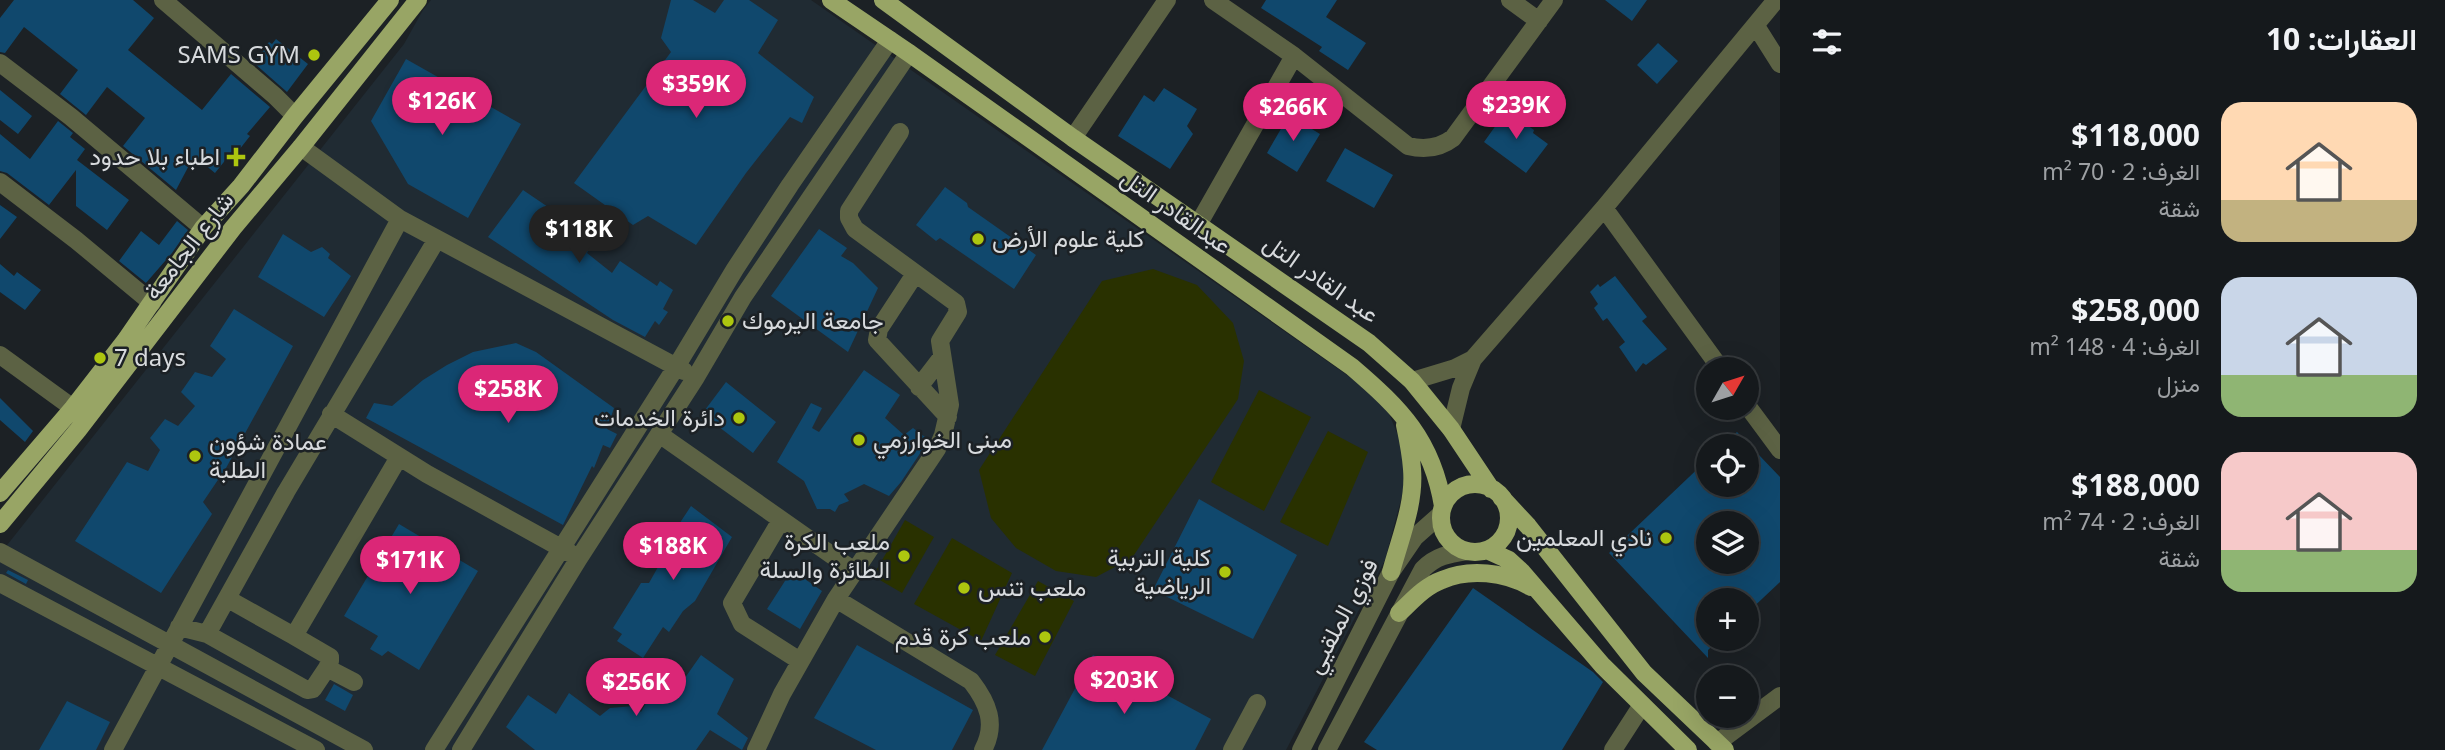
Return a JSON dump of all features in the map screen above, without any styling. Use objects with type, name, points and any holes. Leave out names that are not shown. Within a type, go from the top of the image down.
[{"type":"main road","name":"شارع الجامعة","points":[[0,524],[124,372],[233,228],[418,0]]},
{"type":"main road","name":"عبدالقادر التل","points":[[831,0],[1352,367],[1403,414],[1435,467],[1442,510]]},
{"type":"main road","name":"عبد القادر التل","points":[[883,0],[1073,138],[1369,343],[1412,381],[1451,429],[1496,493],[1528,526],[1644,673],[1721,747]]},
{"type":"main road","name":"شارع الجامعة","points":[[0,493],[73,408],[152,303],[203,228],[241,186],[381,3]]},
{"type":"main road","points":[[1391,572],[1408,515],[1412,487],[1412,468],[1403,414]]},
{"type":"main road","points":[[1469,485],[1480,485],[1496,493],[1508,516],[1503,537],[1487,550],[1477,552],[1466,551],[1446,538],[1441,526],[1442,510],[1449,496],[1458,488],[1469,485]]},
{"type":"main road","points":[[1487,550],[1508,560],[1603,666],[1688,750]]},
{"type":"main road","points":[[1399,613],[1425,589],[1442,579],[1460,574],[1504,576],[1538,591]]},
{"type":"street","points":[[163,0],[295,116]]},
{"type":"street","points":[[1073,138],[1167,0]]},
{"type":"street","points":[[1213,0],[1294,57],[1408,146],[1421,149],[1446,144],[1453,138],[1554,0]]},
{"type":"street","points":[[1510,0],[1538,21]]},
{"type":"street","points":[[1451,429],[1461,388],[1473,359],[1604,208],[1776,0]]},
{"type":"street","points":[[1756,26],[1780,64]]},
{"type":"street","points":[[434,750],[676,367],[724,286],[790,184],[890,40]]},
{"type":"street","points":[[461,750],[579,558],[696,377],[743,297],[909,53]]},
{"type":"street","points":[[1199,223],[1294,57]]},
{"type":"street","points":[[0,63],[71,117],[203,228]]},
{"type":"street","points":[[756,750],[800,662],[853,570],[937,449],[948,417],[949,389],[940,341],[958,312],[958,307],[855,229],[849,218],[849,211],[900,132]]},
{"type":"street","points":[[301,147],[400,219],[696,377]]},
{"type":"street","points":[[0,182],[152,303]]},
{"type":"street","points":[[1604,208],[1712,357]]},
{"type":"street","points":[[113,750],[400,219]]},
{"type":"street","points":[[207,634],[331,414],[436,239]]},
{"type":"street","points":[[915,274],[879,329],[877,340],[948,417]]},
{"type":"street","points":[[724,286],[743,297]]},
{"type":"street","points":[[0,355],[73,408]]},
{"type":"street","points":[[919,387],[942,357]]},
{"type":"street","points":[[1412,381],[1455,369],[1473,359]]},
{"type":"street","points":[[331,414],[399,457],[579,558]]},
{"type":"street","points":[[1758,420],[1780,450]]},
{"type":"street","points":[[659,434],[853,570]]},
{"type":"street","points":[[294,636],[399,457]]},
{"type":"street","name":"فوزي الملقيي","points":[[1301,750],[1391,572],[1415,537],[1442,510]]},
{"type":"street","points":[[781,520],[732,603],[742,624],[800,662]]},
{"type":"street","points":[[1326,750],[1423,569],[1443,555],[1466,551]]},
{"type":"street","points":[[0,552],[364,750]]},
{"type":"street","points":[[0,583],[316,750]]},
{"type":"street","points":[[179,627],[207,634],[307,690],[313,689],[327,668],[330,657],[228,599]]},
{"type":"street","points":[[836,599],[971,681],[989,709],[991,725],[983,750]]},
{"type":"street","points":[[327,668],[354,682]]},
{"type":"street","points":[[1721,747],[1780,696]]},
{"type":"street","points":[[1232,750],[1257,703]]},
{"type":"street","points":[[1613,750],[1642,705]]},
{"type":"shaded area","name":"جامعة اليرموك","points":[[431,0],[811,0],[1384,401],[1410,465],[1385,560],[1286,750],[0,750],[0,554],[404,44]]},
{"type":"green space","points":[[1153,269],[1197,285],[1233,323],[1244,361],[1238,399],[1132,558],[1096,577],[1056,571],[1016,548],[991,518],[979,470],[1102,281]]},
{"type":"green space","points":[[1259,390],[1311,417],[1264,511],[1211,482]]},
{"type":"green space","points":[[1328,431],[1368,452],[1328,546],[1280,522]]},
{"type":"green space","name":"ملعب الكرة الطائرة والسلة","points":[[905,520],[934,537],[902,593],[873,576]]},
{"type":"green space","name":"ملعب تنس","points":[[952,538],[1012,573],[981,641],[914,604]]},
{"type":"green space","points":[[1038,581],[1074,601],[1035,676],[995,655]]},
{"type":"building","points":[[14,0],[133,0],[154,18],[128,50],[202,110],[231,74],[270,107],[247,134],[250,136],[239,150],[236,147],[215,173],[194,156],[176,190],[123,146],[145,118],[107,87],[86,115],[60,94],[78,70],[24,27],[5,53],[0,52],[0,18]]},
{"type":"building","points":[[671,0],[693,0],[715,13],[724,0],[749,0],[778,20],[758,53],[814,97],[802,123],[790,117],[746,173],[696,245],[648,216],[633,225],[574,183],[671,52],[661,38]]},
{"type":"building","points":[[1266,0],[1337,0],[1326,17],[1366,43],[1348,70],[1319,51],[1322,47],[1261,8]]},
{"type":"building","points":[[1605,0],[1647,0],[1632,21]]},
{"type":"building","points":[[276,39],[308,64],[287,92],[253,62],[269,42],[272,44]]},
{"type":"building","points":[[1658,43],[1678,61],[1657,84],[1637,65]]},
{"type":"building","points":[[406,59],[521,124],[468,218],[408,184],[371,121]]},
{"type":"building","points":[[1164,88],[1197,109],[1187,126],[1193,134],[1170,169],[1118,136],[1144,95],[1154,102]]},
{"type":"building","points":[[0,90],[32,116],[18,134],[0,120]]},
{"type":"building","points":[[1509,107],[1526,119],[1524,123],[1548,144],[1526,173],[1484,142]]},
{"type":"building","points":[[1289,115],[1320,134],[1297,172],[1267,153]]},
{"type":"building","points":[[58,121],[73,133],[70,137],[85,149],[77,160],[129,200],[107,230],[76,206],[76,170],[49,205],[7,173],[0,171],[0,134],[30,159]]},
{"type":"building","points":[[1345,148],[1393,175],[1374,208],[1326,181]]},
{"type":"building","name":"كلية علوم الأرض","points":[[945,187],[967,203],[968,207],[1036,255],[1014,289],[940,238],[936,241],[916,225]]},
{"type":"building","points":[[523,190],[595,239],[587,253],[612,273],[620,261],[657,286],[660,281],[673,290],[663,309],[668,312],[659,325],[655,321],[645,337],[613,320],[488,237]]},
{"type":"building","points":[[0,205],[17,217],[0,239]]},
{"type":"building","points":[[177,221],[188,230],[146,283],[119,261],[141,231],[159,245]]},
{"type":"building","points":[[819,229],[847,248],[841,256],[853,263],[878,288],[848,352],[771,296]]},
{"type":"building","points":[[283,234],[311,252],[322,247],[330,254],[328,258],[351,276],[324,317],[258,277]]},
{"type":"building","points":[[0,264],[14,276],[17,272],[41,290],[25,310],[0,292]]},
{"type":"building","points":[[1615,276],[1647,317],[1642,321],[1667,349],[1646,365],[1643,363],[1636,372],[1619,347],[1625,342],[1607,318],[1603,321],[1594,308],[1598,304],[1590,292],[1598,284],[1600,287]]},
{"type":"building","name":"عمادة شؤون الطلبة","points":[[234,309],[293,346],[226,468],[203,502],[212,514],[161,593],[75,541],[127,462],[148,471],[160,450],[150,438],[165,419],[178,426],[195,406],[181,392],[195,372],[212,377],[226,359],[210,346]]},
{"type":"building","points":[[516,343],[536,352],[614,408],[607,429],[617,434],[610,448],[603,445],[594,468],[592,466],[563,525],[366,418],[374,403],[392,406],[423,380],[473,352]]},
{"type":"building","name":"مبنى الخوارزمي","points":[[864,370],[900,395],[885,418],[904,435],[913,428],[929,440],[889,496],[864,484],[844,494],[849,501],[839,505],[835,512],[830,509],[817,509],[804,481],[777,462],[811,403],[822,408],[812,428],[819,432]]},
{"type":"building","name":"دائرة الخدمات","points":[[726,382],[776,422],[753,453],[702,414]]},
{"type":"building","points":[[0,398],[33,431],[25,442],[0,420]]},
{"type":"building","name":"نادي المعلمين","points":[[1759,455],[1780,477],[1780,582],[1759,602],[1759,588],[1696,588],[1696,645],[1609,553],[1696,470],[1696,497],[1759,497]]},
{"type":"building","name":"كلية التربية الرياضية","points":[[1199,499],[1297,555],[1253,639],[1153,590]]},
{"type":"building","points":[[691,506],[732,537],[695,601],[683,611],[669,632],[663,627],[643,658],[617,641],[622,634],[613,628],[641,583],[649,583],[658,567],[654,564],[660,553]]},
{"type":"building","points":[[399,524],[478,571],[419,670],[388,651],[382,656],[370,649],[378,636],[344,616]]},
{"type":"building","points":[[8,570],[28,580],[26,584],[6,573]]},
{"type":"building","points":[[792,570],[822,591],[800,629],[767,609]]},
{"type":"building","points":[[1473,588],[1593,672],[1603,682],[1562,750],[1377,750],[1364,742]]},
{"type":"building","points":[[857,645],[973,710],[952,750],[876,750],[814,718]]},
{"type":"building","points":[[701,655],[734,679],[717,714],[748,738],[742,750],[710,730],[696,750],[535,750],[506,727],[528,695],[556,714],[569,693],[600,716],[610,708],[633,706],[641,712],[666,668],[682,682]]},
{"type":"building","points":[[1093,655],[1211,719],[1195,750],[1042,750]]},
{"type":"building","points":[[334,684],[353,695],[345,711],[325,700]]},
{"type":"building","points":[[67,701],[110,722],[96,750],[39,750]]},
{"type":"place","name":"SAMS GYM","points":[[314,55]]},
{"type":"place","name":"اطباء بلا حدود","points":[[236,157]]},
{"type":"place","name":"كلية علوم الأرض","points":[[978,239]]},
{"type":"place","name":"جامعة اليرموك","points":[[728,321]]},
{"type":"place","name":"7 days","points":[[100,358]]},
{"type":"place","name":"دائرة الخدمات","points":[[739,418]]},
{"type":"place","name":"مبنى الخوارزمي","points":[[859,440]]},
{"type":"place","name":"عمادة شؤون الطلبة","points":[[195,456]]},
{"type":"place","name":"نادي المعلمين","points":[[1666,538]]},
{"type":"place","name":"ملعب الكرة الطائرة والسلة","points":[[904,556]]},
{"type":"place","name":"كلية التربية الرياضية","points":[[1225,572]]},
{"type":"place","name":"ملعب تنس","points":[[964,588]]},
{"type":"place","name":"ملعب كرة قدم","points":[[1045,637]]}]
